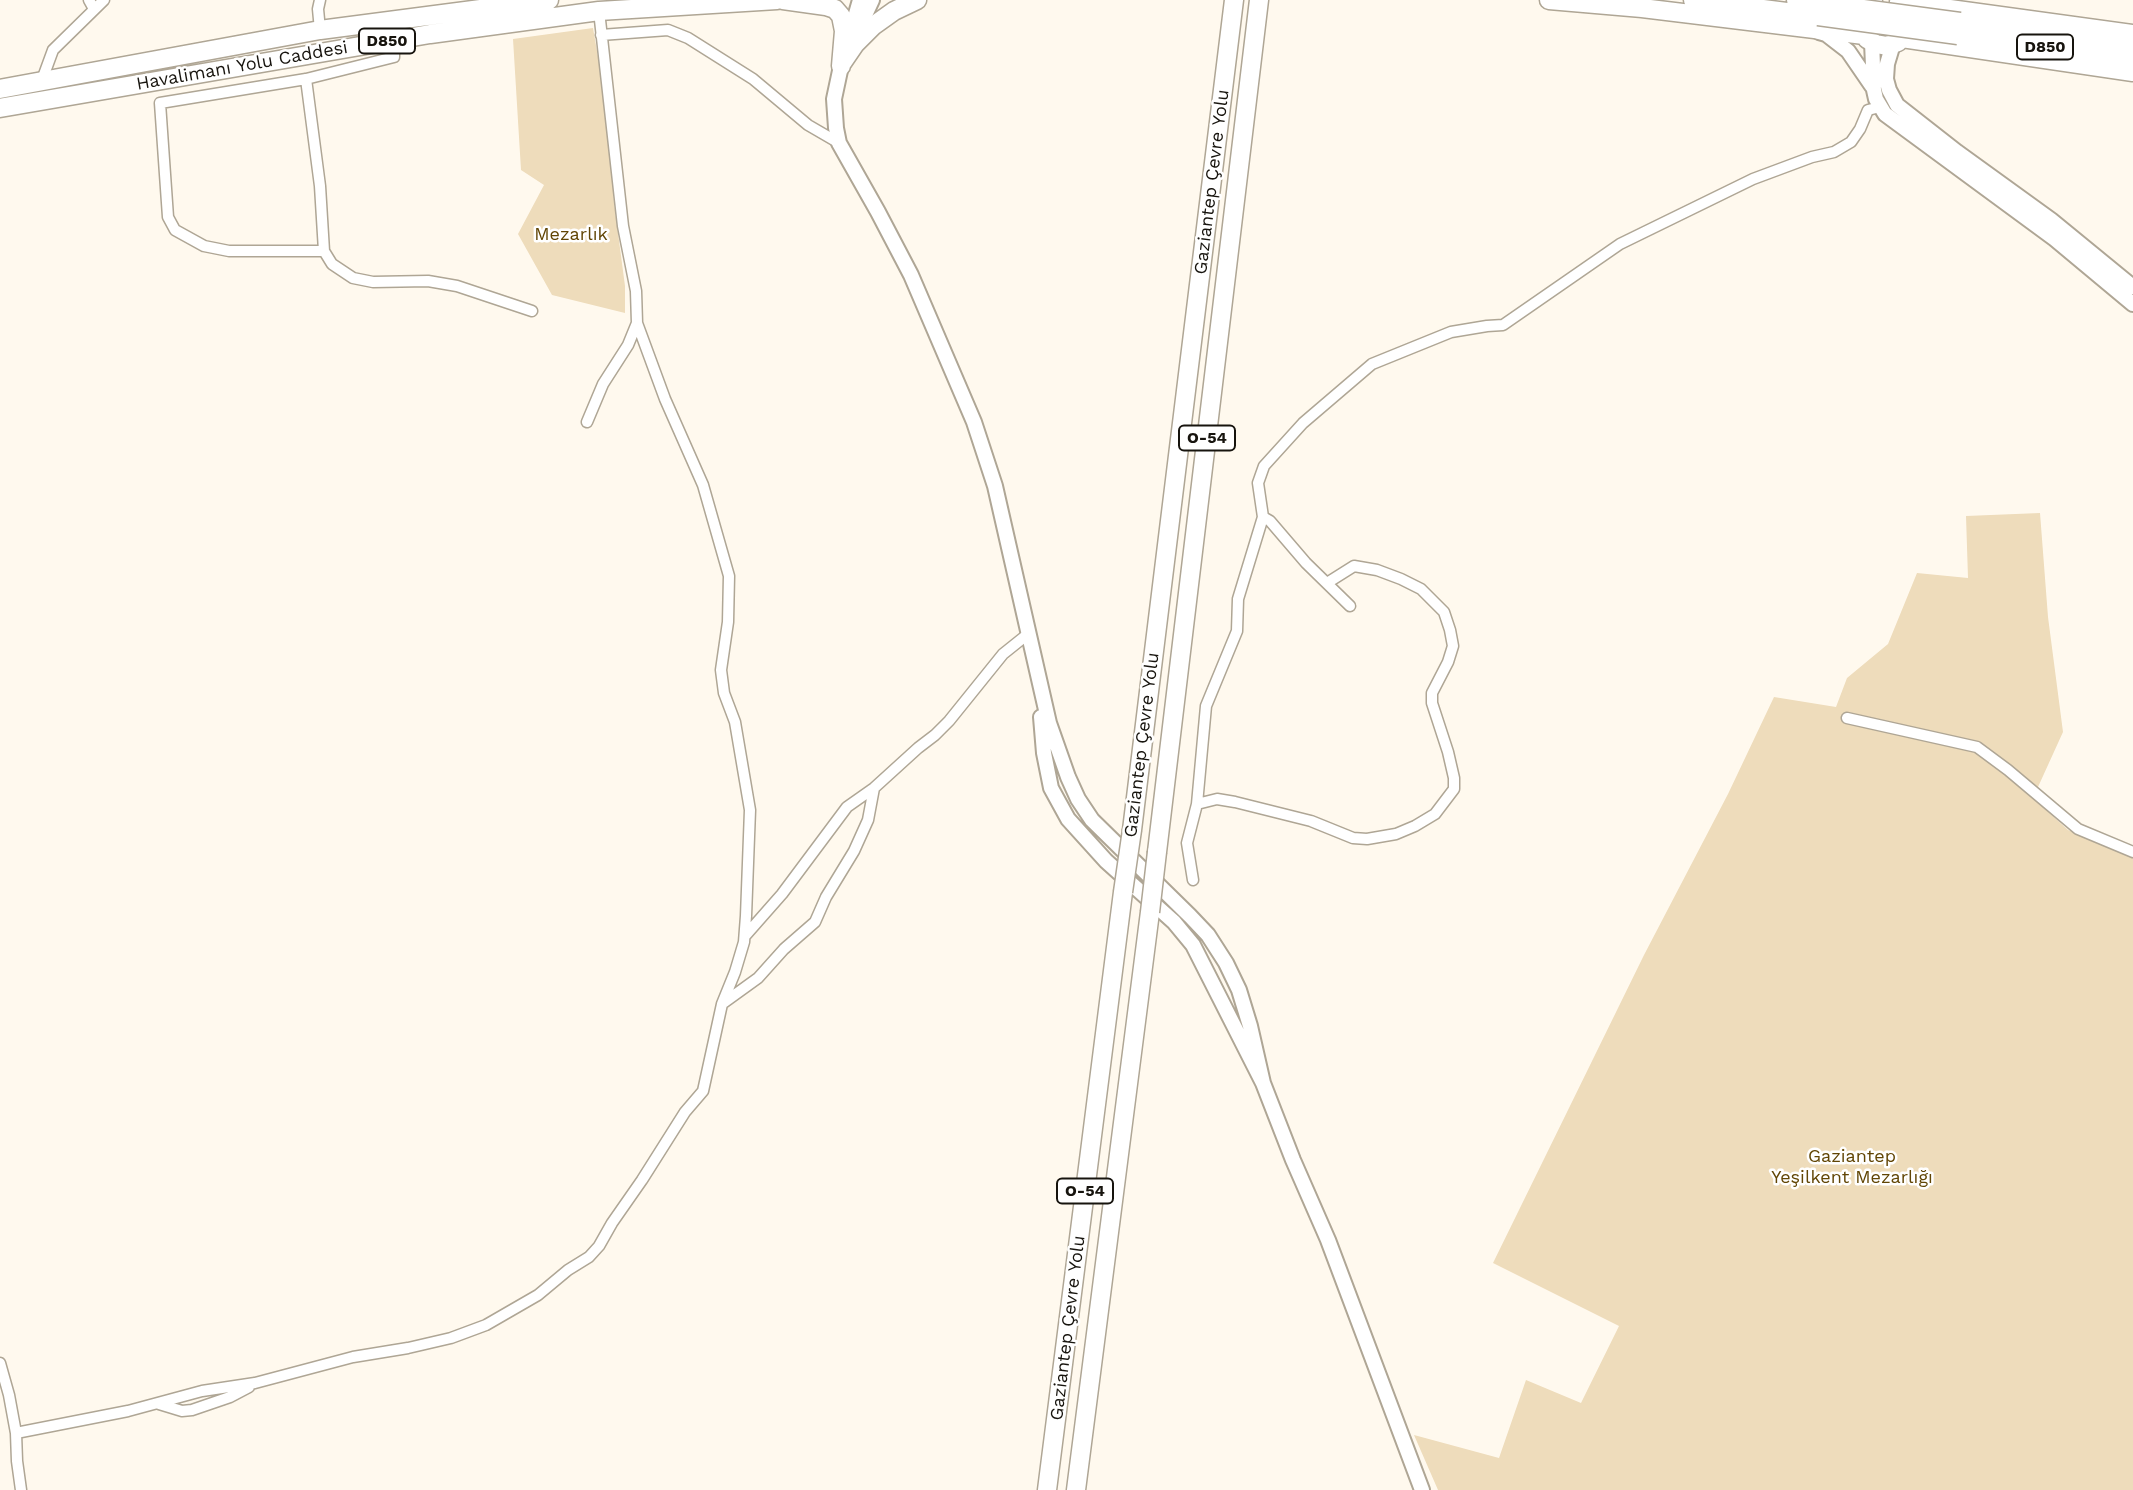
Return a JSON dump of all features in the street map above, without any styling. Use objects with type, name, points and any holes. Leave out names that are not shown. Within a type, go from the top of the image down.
[{"type":"highway","name":"Havalimanı Yolu Caddesi","points":[[0,89],[430,11],[548,0]]},
{"type":"highway","name":"Havalimanı Yolu Caddesi","points":[[0,108],[394,40],[599,11],[777,0]]},
{"type":"highway","points":[[783,0],[835,9],[841,16],[844,31],[841,66]]},
{"type":"highway","points":[[841,66],[855,44],[873,26],[894,11],[917,0]]},
{"type":"highway","name":"Gaziantep Çevre Yolu","points":[[1047,1490],[1132,831],[1234,0]]},
{"type":"highway","name":"Gaziantep Çevre Yolu","points":[[1076,1490],[1262,0]]},
{"type":"highway","points":[[1549,0],[1642,8],[1816,16],[1882,46],[1897,41],[2133,72]]},
{"type":"highway","name":"D850","points":[[1693,0],[1816,16],[2133,46]]},
{"type":"highway","name":"D850","points":[[1796,0],[1816,16]]},
{"type":"highway","points":[[1868,38],[1860,20],[1869,1]]},
{"type":"highway","points":[[1897,1],[1904,7],[1909,18],[1908,29],[1897,41]]},
{"type":"highway","points":[[1897,1],[2133,34]]},
{"type":"highway","name":"D850","points":[[1959,29],[2133,59]]},
{"type":"street","points":[[43,80],[52,50],[92,5],[104,0]]},
{"type":"street","points":[[320,0],[320,30]]},
{"type":"street","points":[[860,0],[834,99],[839,143],[911,275],[974,422],[995,485],[1049,723],[1068,777],[1092,820],[1208,935],[1226,962],[1239,990],[1263,1083]]},
{"type":"street","points":[[841,66],[872,0]]},
{"type":"street","points":[[16,1433],[159,1404],[202,1391],[255,1383],[353,1357],[408,1348],[451,1338],[486,1325],[538,1295],[568,1270],[589,1257],[599,1246],[685,1112],[703,1091],[722,1004],[735,972],[744,936],[750,810],[735,722],[724,693],[722,670],[728,622],[729,576],[704,485],[665,398],[637,323],[636,291],[623,226],[599,11]]},
{"type":"street","points":[[1816,16],[1826,34],[1848,51],[1874,90]]},
{"type":"street","points":[[601,36],[668,30],[688,38],[753,79],[808,125],[839,143]]},
{"type":"street","points":[[1868,38],[1874,90],[1885,114],[2055,239],[2133,304]]},
{"type":"street","points":[[324,251],[229,251],[204,246],[175,230],[168,217],[160,103],[306,79],[394,57],[394,40]]},
{"type":"street","points":[[1897,41],[1886,64],[1886,79],[1897,105],[2051,219],[2133,287]]},
{"type":"street","points":[[306,79],[320,186],[324,251],[332,264],[353,278],[373,282],[428,281],[457,286],[532,311]]},
{"type":"street","points":[[1193,880],[1187,843],[1197,804],[1206,706],[1237,631],[1238,599],[1263,517],[1258,483],[1264,466],[1303,424],[1372,364],[1451,332],[1503,326],[1620,244],[1753,179],[1812,157],[1834,152],[1851,142],[1860,130],[1868,110],[1880,107]]},
{"type":"street","points":[[587,422],[603,384],[628,345],[637,323]]},
{"type":"street","points":[[1263,517],[1270,521],[1306,563],[1350,606]]},
{"type":"street","points":[[1197,804],[1217,799],[1235,802],[1311,821],[1353,838],[1367,839],[1396,834],[1415,826],[1435,814],[1454,789],[1448,752],[1432,703],[1432,693],[1453,646],[1444,612],[1421,589],[1377,570],[1354,566],[1326,583]]},
{"type":"street","points":[[744,936],[782,894],[847,807],[874,788],[949,721],[1003,654],[1028,634]]},
{"type":"street","points":[[1037,674],[1044,753],[1051,788],[1068,819],[1097,852],[1174,922],[1193,945],[1263,1083],[1328,1240],[1422,1490]]},
{"type":"street","points":[[1846,718],[1977,747],[2078,829],[2133,852]]},
{"type":"street","points":[[722,1004],[758,978],[784,949],[815,922],[868,820],[874,788]]},
{"type":"street","points":[[0,1363],[16,1433],[21,1490]]},
{"type":"street","points":[[159,1404],[182,1411],[192,1410],[230,1397],[255,1383]]},
{"type":"green space","name":"Mezarlık","points":[[593,28],[608,115],[614,203],[625,286],[625,313],[552,295],[518,234],[544,185],[521,170],[513,39]]},
{"type":"green space","name":"Gaziantep Yeşilkent Mezarlığı","points":[[2040,513],[2048,617],[2063,732],[2033,798],[2068,830],[2133,857],[2133,1490],[1438,1490],[1414,1435],[1499,1458],[1526,1380],[1581,1403],[1619,1326],[1493,1263],[1774,697],[1836,707],[1847,678],[1888,644],[1917,573],[1968,578],[1966,516]]}]
